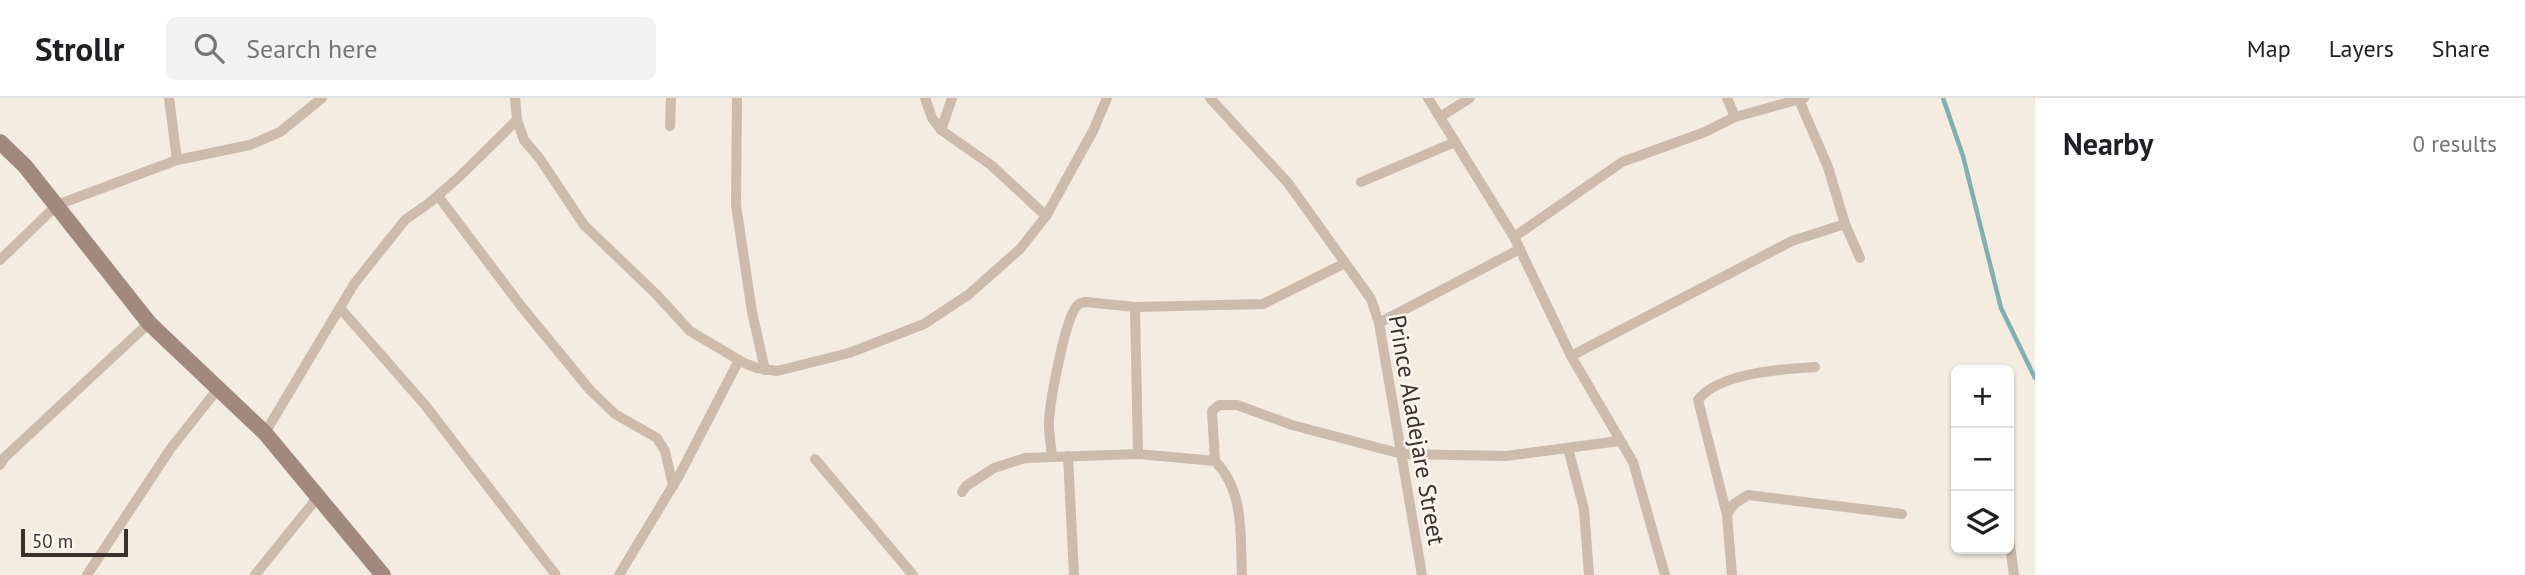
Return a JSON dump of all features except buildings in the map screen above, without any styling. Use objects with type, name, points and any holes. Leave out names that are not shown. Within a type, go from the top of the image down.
[{"type":"street","points":[[169,98],[177,160]]},
{"type":"street","points":[[0,260],[57,205],[177,160],[250,145],[280,132],[322,98]]},
{"type":"street","points":[[514,98],[517,120],[524,140],[540,159],[584,225],[656,294],[690,331],[739,360],[765,370],[777,371],[849,353],[924,324],[968,295],[1020,249],[1046,216],[1093,131],[1107,98]]},
{"type":"street","points":[[670,126],[671,98]]},
{"type":"street","points":[[737,98],[736,205],[752,312],[765,370]]},
{"type":"street","points":[[925,98],[932,118],[941,130],[990,166],[1046,216]]},
{"type":"street","points":[[941,130],[953,98]]},
{"type":"street","name":"Prince Aladejare Street","points":[[1210,98],[1288,183],[1371,299],[1379,323],[1422,575]]},
{"type":"street","points":[[1428,98],[1514,237],[1571,356],[1637,472],[1665,575]]},
{"type":"street","points":[[1440,117],[1471,98]]},
{"type":"street","points":[[1727,98],[1735,117]]},
{"type":"street","points":[[1514,237],[1622,162],[1704,132],[1735,117],[1802,99],[1828,167],[1845,224],[1860,258]]},
{"type":"street","points":[[265,433],[354,284],[405,219],[438,196],[517,120]]},
{"type":"street","points":[[0,142],[25,166],[149,323],[265,433],[383,575]]},
{"type":"street","points":[[1361,181],[1455,142]]},
{"type":"street","points":[[438,196],[521,306],[590,390],[615,414],[657,438],[665,451],[673,486]]},
{"type":"street","points":[[1571,356],[1792,242],[1845,224]]},
{"type":"street","points":[[1379,323],[1520,249]]},
{"type":"street","points":[[1052,457],[1049,424],[1065,338],[1075,309],[1086,302],[1135,307],[1263,304],[1345,263]]},
{"type":"street","points":[[1135,307],[1138,454]]},
{"type":"street","points":[[340,309],[425,405],[556,575]]},
{"type":"street","points":[[0,465],[60,404],[149,323]]},
{"type":"street","points":[[619,575],[673,486],[739,360]]},
{"type":"street","points":[[1732,575],[1727,515],[1698,400],[1704,391],[1717,384],[1786,368],[1815,367]]},
{"type":"street","points":[[87,575],[171,448],[217,390]]},
{"type":"street","points":[[1242,575],[1239,509],[1230,479],[1215,461],[1212,411],[1215,407],[1237,405],[1292,425],[1402,454],[1506,456],[1619,441]]},
{"type":"street","points":[[1568,448],[1584,509],[1590,575]]},
{"type":"street","points":[[962,492],[966,486],[994,468],[1025,458],[1138,454],[1215,461]]},
{"type":"street","points":[[1068,456],[1074,575]]},
{"type":"street","points":[[815,459],[913,575]]},
{"type":"street","points":[[1727,515],[1734,504],[1748,495],[1902,514]]},
{"type":"street","points":[[255,575],[317,498]]},
{"type":"street","points":[[2011,554],[2014,575]]},
{"type":"waterway","points":[[1943,98],[1963,156],[2001,308],[2035,378]]}]
